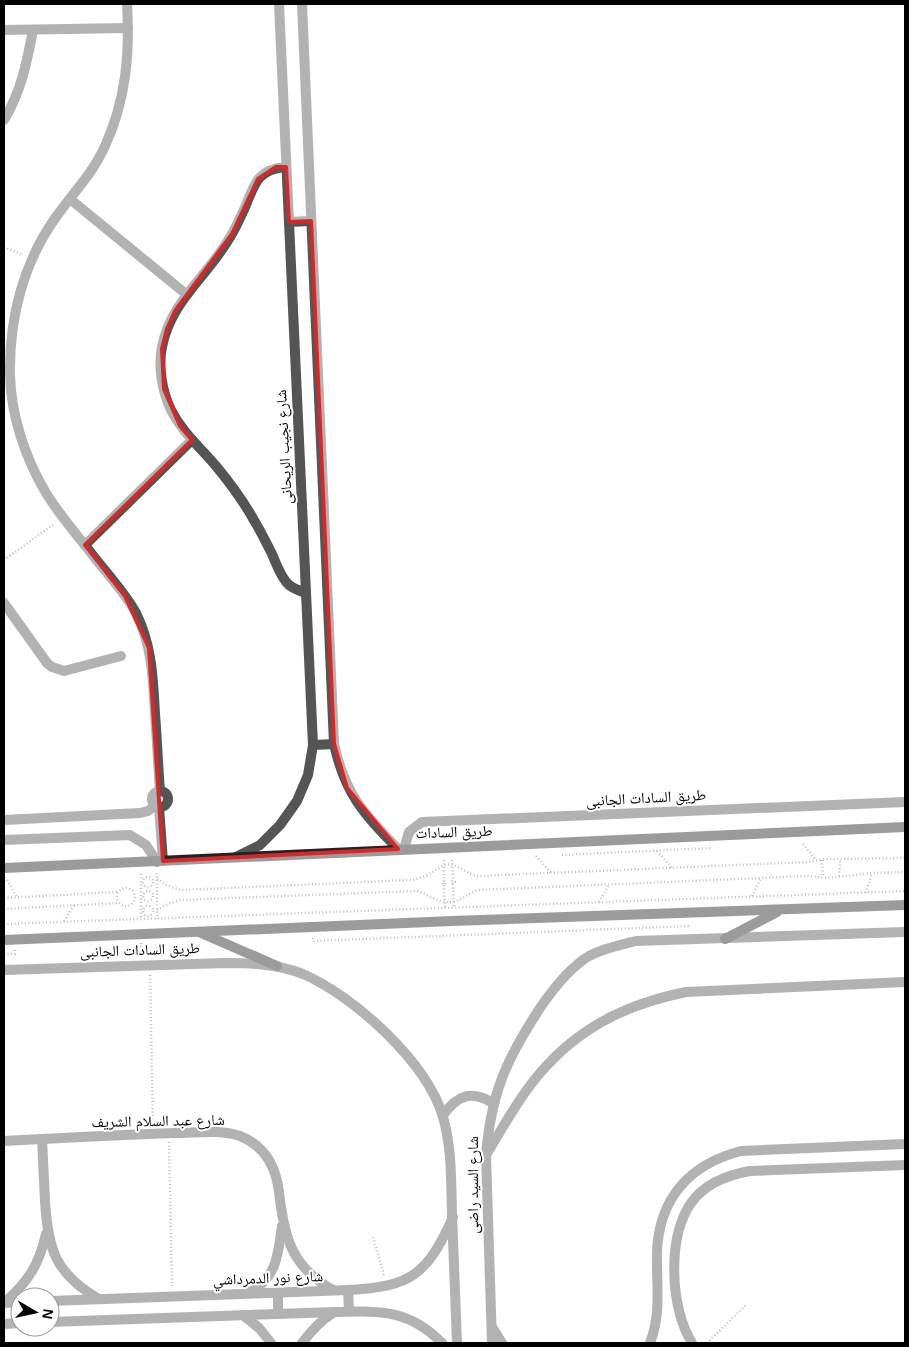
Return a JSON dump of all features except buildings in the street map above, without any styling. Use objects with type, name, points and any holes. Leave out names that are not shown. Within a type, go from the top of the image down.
[{"type":"main road","name":"طريق السادات","points":[[4,868],[905,827]]},
{"type":"main road","points":[[4,940],[198,931],[905,906]]},
{"type":"main road","points":[[725,939],[780,910]]},
{"type":"main road","points":[[198,931],[277,966]]},
{"type":"street","points":[[127,4],[128,28],[124,90],[116,120],[104,148],[89,175],[43,238],[32,259],[21,287],[14,317],[10,347],[10,377],[14,408],[21,437],[32,465],[46,492],[63,517],[125,596],[135,612],[149,648],[152,667],[160,791],[155,792],[152,802],[157,807],[160,861]]},
{"type":"street","name":"شارع نجيب الريحانى","points":[[236,858],[260,845],[280,825],[296,801],[308,775],[313,745],[278,4]]},
{"type":"street","points":[[302,4],[334,744],[339,767],[360,808],[374,825],[401,849]]},
{"type":"street","points":[[4,30],[128,28]]},
{"type":"street","points":[[4,120],[19,90],[33,30]]},
{"type":"street","points":[[286,167],[266,172],[258,179],[232,234],[203,276],[186,294],[175,311],[167,329],[162,348],[161,369],[170,408],[180,426],[215,465],[235,492],[254,520],[284,579],[294,588],[306,593]]},
{"type":"street","points":[[70,199],[186,294]]},
{"type":"street","points":[[289,222],[311,222]]},
{"type":"street","points":[[85,545],[192,440]]},
{"type":"street","points":[[4,603],[48,663],[58,670],[64,671],[120,656]]},
{"type":"street","points":[[313,745],[334,744]]},
{"type":"street","name":"طريق السادات الجانبى","points":[[401,849],[409,832],[422,822],[905,802]]},
{"type":"street","points":[[4,820],[140,813],[157,807]]},
{"type":"street","points":[[4,840],[130,835],[146,845],[160,861]]},
{"type":"street","points":[[725,939],[905,932]]},
{"type":"street","name":"شارع السيد راضى","points":[[492,1343],[486,1156],[488,1129],[493,1103],[504,1072],[522,1036],[551,991],[588,956],[610,947],[636,941],[725,939]]},
{"type":"street","name":"طريق السادات الجانبى","points":[[4,970],[225,963],[277,966]]},
{"type":"street","name":"شارع السيد راضى","points":[[277,966],[302,974],[326,986],[351,1002],[379,1025],[404,1052],[426,1082],[443,1115],[450,1154],[457,1343]]},
{"type":"street","points":[[486,1156],[515,1107],[547,1064],[588,1029],[610,1016],[635,1005],[660,997],[704,990],[905,982]]},
{"type":"street","points":[[443,1115],[457,1100],[466,1096],[475,1095],[493,1103]]},
{"type":"street","name":"شارع عبد السلام الشريف","points":[[4,1141],[153,1134],[226,1133],[238,1136],[261,1149],[275,1172],[283,1223],[296,1258],[306,1271],[334,1291]]},
{"type":"street","points":[[42,1139],[47,1231],[51,1248],[59,1264],[77,1285],[100,1299]]},
{"type":"street","points":[[650,1343],[656,1328],[658,1309],[657,1251],[665,1210],[675,1192],[704,1165],[722,1156],[741,1151],[905,1144]]},
{"type":"street","points":[[692,1343],[687,1335],[676,1296],[675,1256],[683,1218],[692,1202],[704,1189],[718,1180],[750,1171],[905,1166]]},
{"type":"street","name":"شارع نور الدمرداشي","points":[[60,1301],[334,1291],[387,1286],[404,1280],[419,1271],[431,1259],[441,1244],[453,1218]]},
{"type":"street","name":"شارع عبد السلام الشريف","points":[[247,1294],[258,1288],[273,1271],[283,1223]]},
{"type":"street","points":[[4,1303],[20,1289],[33,1271],[42,1252],[47,1231]]},
{"type":"street","points":[[348,1290],[349,1311]]},
{"type":"street","points":[[278,1293],[278,1314]]},
{"type":"street","points":[[60,1322],[349,1311],[396,1314],[414,1320],[430,1330],[442,1343]]},
{"type":"street","points":[[302,1343],[322,1320],[335,1312]]},
{"type":"street","points":[[244,1315],[259,1328],[271,1343]]},
{"type":"street","points":[[492,1326],[502,1343]]},
{"type":"path","points":[[4,248],[32,259]]},
{"type":"path","points":[[4,560],[63,517]]},
{"type":"path","points":[[803,844],[817,861]]},
{"type":"path","points":[[657,851],[672,868]]},
{"type":"path","points":[[536,856],[552,874]]},
{"type":"path","points":[[157,879],[168,886],[181,890],[412,880],[426,876],[444,865],[453,864],[471,875],[478,876],[905,858]]},
{"type":"path","points":[[444,860],[445,908]]},
{"type":"path","points":[[452,860],[454,908]]},
{"type":"path","points":[[822,860],[822,877]]},
{"type":"path","points":[[839,876],[840,860]]},
{"type":"path","points":[[157,910],[180,900],[416,891],[428,894],[444,902],[454,902],[466,894],[478,890],[905,872]]},
{"type":"path","points":[[157,873],[155,896],[157,919]]},
{"type":"path","points":[[866,892],[872,873]]},
{"type":"path","points":[[141,874],[141,919]]},
{"type":"path","points":[[142,897],[149,887],[153,885],[154,880],[148,875],[143,881],[144,885],[149,887]]},
{"type":"path","points":[[752,896],[761,878]]},
{"type":"path","points":[[7,880],[17,897]]},
{"type":"path","points":[[599,902],[609,884]]},
{"type":"path","points":[[4,898],[118,892],[124,888],[134,893],[132,903],[129,906],[119,903],[4,908]]},
{"type":"path","points":[[148,891],[155,896]]},
{"type":"path","points":[[4,924],[905,891]]},
{"type":"path","points":[[118,892],[117,898],[119,903]]},
{"type":"path","points":[[149,906],[149,902],[155,896]]},
{"type":"path","points":[[134,897],[142,897],[149,902]]},
{"type":"path","points":[[64,922],[74,905]]},
{"type":"path","points":[[149,906],[154,910],[149,918]]},
{"type":"path","points":[[149,906],[145,907],[143,911],[149,918]]},
{"type":"path","points":[[314,913],[314,941],[689,926]]},
{"type":"path","points":[[150,965],[153,1134]]},
{"type":"path","points":[[169,1134],[172,1297]]},
{"type":"path","points":[[373,1236],[387,1286]]},
{"type":"path","points":[[707,1343],[746,1306]]},
{"type":"highlighted area","points":[[276,167],[286,167],[289,222],[311,221],[334,744],[347,788],[398,849],[163,861],[149,648],[125,596],[85,545],[192,440],[180,426],[164,389],[162,349],[167,329],[175,311],[232,234],[258,179]]}]
